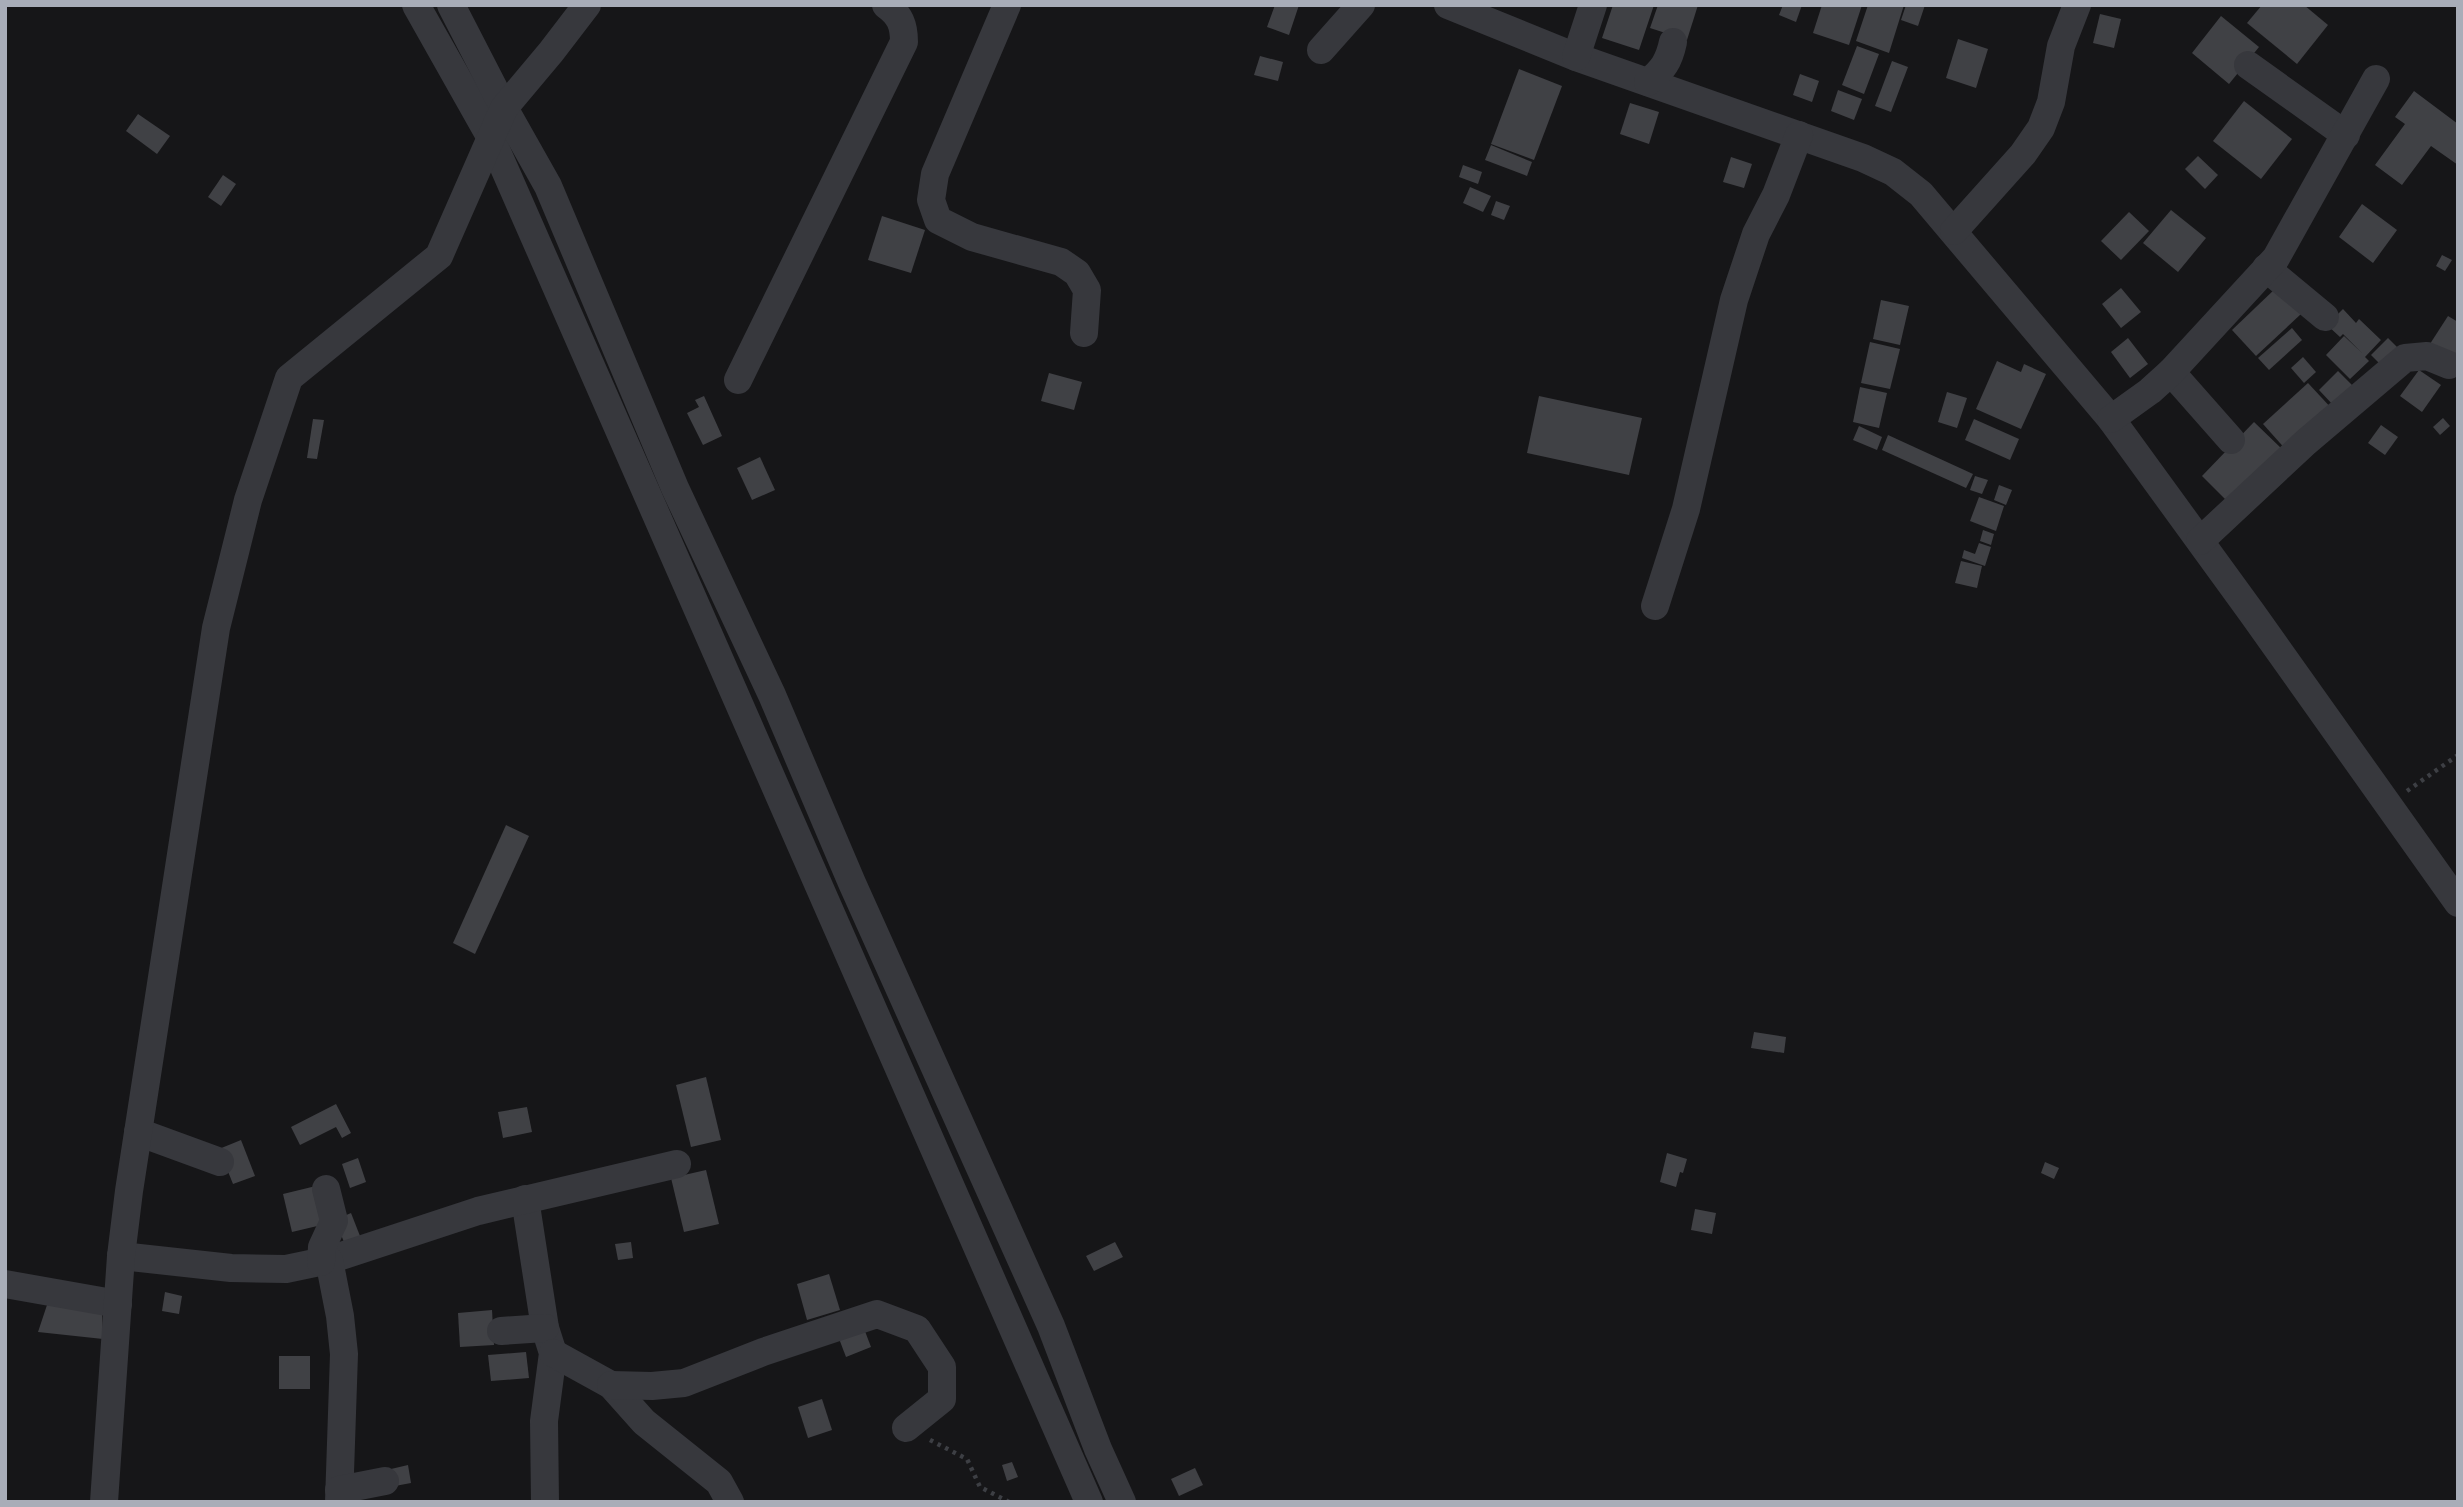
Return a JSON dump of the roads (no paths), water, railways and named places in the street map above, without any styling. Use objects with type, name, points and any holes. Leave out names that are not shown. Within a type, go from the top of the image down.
[{"type":"street","points":[[416,5],[491,138],[1089,1502]]},
{"type":"street","points":[[451,5],[548,186],[675,488],[772,695],[852,883],[1051,1326],[1098,1449],[1122,1502]]},
{"type":"street","points":[[104,1502],[121,1256],[138,1132],[216,628],[248,500],[289,378],[439,256],[504,108],[587,5]]},
{"type":"street","points":[[738,380],[904,42],[904,29],[897,13],[886,5]]},
{"type":"street","points":[[1007,5],[935,174],[932,200],[938,220],[972,237],[1061,262],[1077,273],[1087,290],[1084,333]]},
{"type":"street","points":[[1321,50],[1361,5]]},
{"type":"street","points":[[1448,5],[1576,57],[1863,158],[1893,172],[1921,194],[2110,419],[2458,903]]},
{"type":"street","points":[[1576,57],[1593,5]]},
{"type":"street","points":[[1954,231],[2023,154],[2041,128],[2051,102],[2061,46],[2077,5]]},
{"type":"street","points":[[1648,82],[1661,71],[1669,59],[1674,42]]},
{"type":"street","points":[[2248,65],[2346,135]]},
{"type":"street","points":[[2110,419],[2150,391],[2171,372],[2289,239],[2376,79]]},
{"type":"street","points":[[1656,607],[1686,509],[1734,300],[1756,234],[1776,195],[1799,135]]},
{"type":"street","points":[[2266,268],[2325,317]]},
{"type":"street","points":[[2200,541],[2305,442],[2405,358],[2427,356],[2449,365]]},
{"type":"street","points":[[2171,372],[2231,440]]},
{"type":"street","points":[[138,1132],[220,1163]]},
{"type":"street","points":[[121,1256],[231,1268],[286,1269],[325,1261],[478,1211],[677,1164]]},
{"type":"street","points":[[326,1189],[334,1221],[322,1247],[340,1316],[344,1354],[339,1496],[385,1481]]},
{"type":"street","points":[[524,1199],[549,1341],[544,1421],[545,1502]]},
{"type":"street","points":[[5,1284],[118,1304]]},
{"type":"street","points":[[611,1385],[652,1386],[684,1382],[877,1314],[917,1329],[942,1367],[942,1399],[906,1428]]},
{"type":"street","points":[[501,1331],[549,1341],[611,1385],[644,1422],[719,1482],[730,1502]]}]
